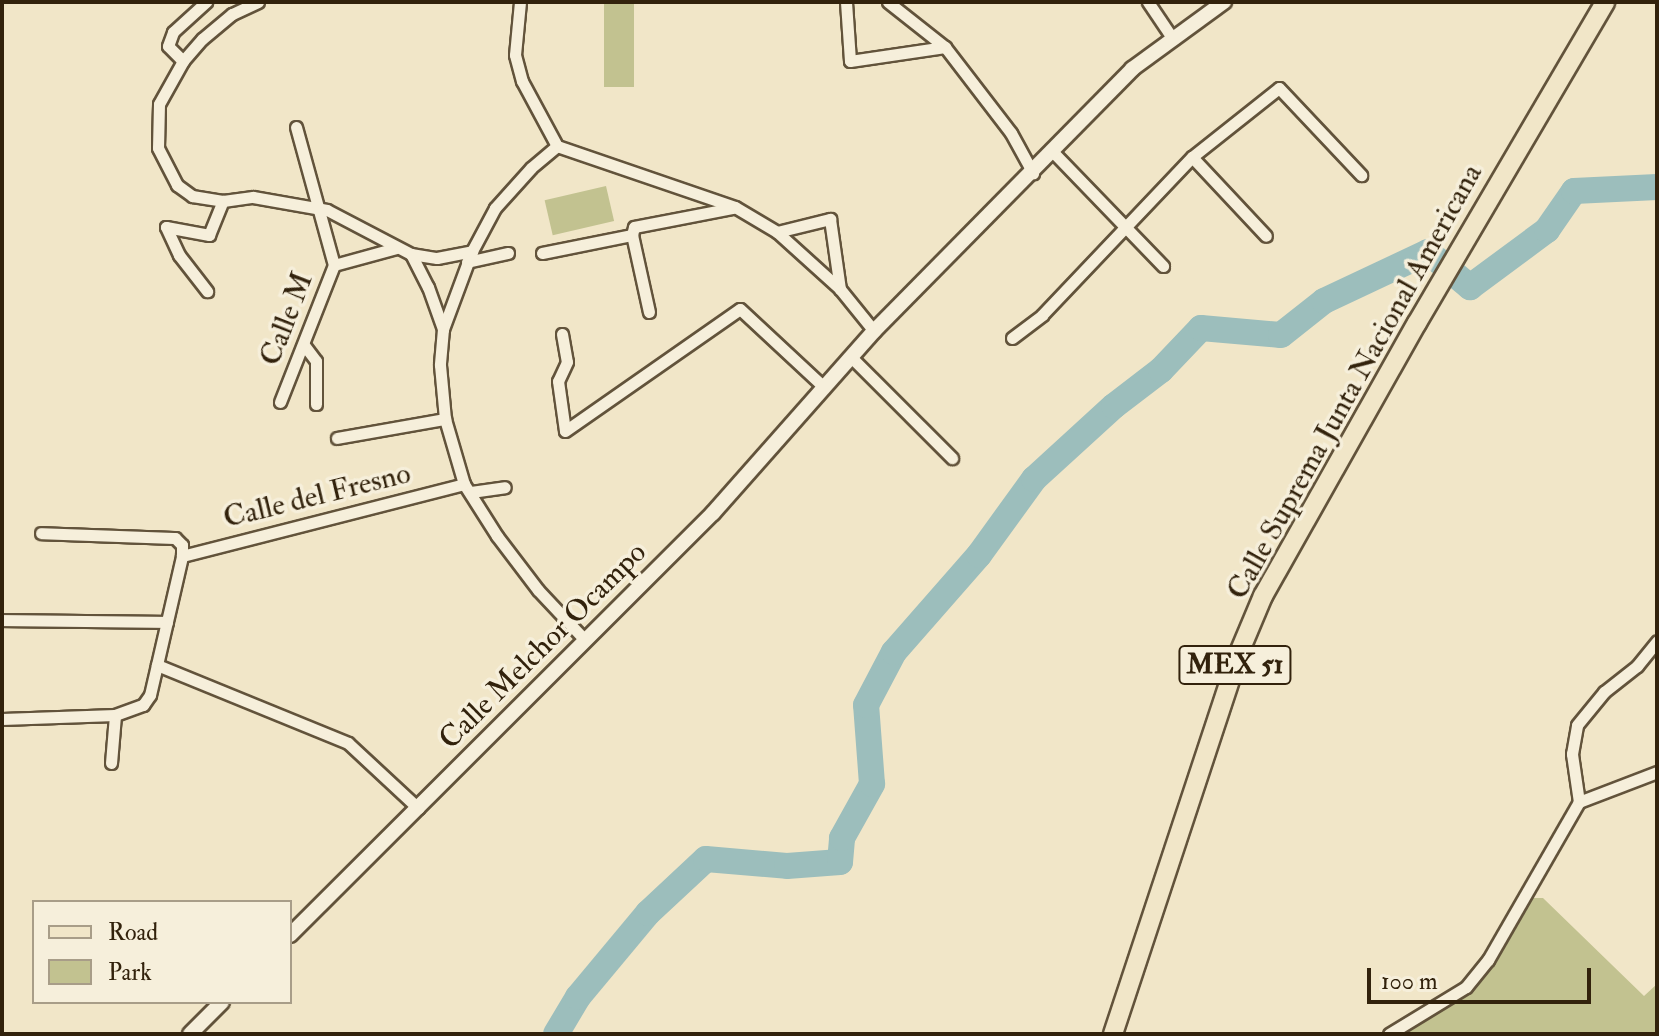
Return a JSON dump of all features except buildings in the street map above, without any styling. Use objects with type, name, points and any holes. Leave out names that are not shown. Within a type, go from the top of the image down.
[{"type":"main road","name":"Calle Suprema Junta Nacional Americana","points":[[1113,1034],[1245,639],[1263,596],[1417,323],[1605,2]]},
{"type":"street","points":[[183,61],[168,46],[173,32],[206,2]]},
{"type":"street","points":[[258,2],[232,14],[202,39],[183,61],[159,104],[158,148],[177,185],[192,196],[223,201],[253,197],[317,207],[411,254],[437,258],[508,253]]},
{"type":"street","points":[[520,2],[515,55],[522,81],[557,146],[735,207],[777,232],[840,289],[874,331]]},
{"type":"street","points":[[846,2],[850,61],[945,47]]},
{"type":"street","points":[[888,2],[945,47],[1011,133],[1033,173]]},
{"type":"street","points":[[1148,2],[1173,39]]},
{"type":"street","name":"Calle Melchor Ocampo","points":[[292,933],[713,513],[874,331],[1033,173],[1132,69],[1224,2]]},
{"type":"street","points":[[1012,338],[1042,315],[1192,157],[1279,88],[1361,175]]},
{"type":"street","name":"Calle M","points":[[280,402],[334,265],[296,127]]},
{"type":"street","points":[[557,146],[531,168],[495,208],[469,257],[443,329],[440,365],[445,419],[468,488],[497,536],[538,590],[585,640]]},
{"type":"street","points":[[1052,151],[1163,266]]},
{"type":"street","points":[[1192,157],[1266,236]]},
{"type":"street","points":[[207,291],[179,255],[166,227],[209,235],[223,201]]},
{"type":"street","points":[[649,312],[632,235],[634,227],[735,207]]},
{"type":"street","points":[[777,232],[830,219],[840,289]]},
{"type":"street","points":[[542,253],[632,235]]},
{"type":"street","points":[[334,265],[396,248]]},
{"type":"street","points":[[411,254],[428,287],[443,329]]},
{"type":"street","points":[[562,334],[567,362],[558,381],[565,431],[740,309],[823,386]]},
{"type":"street","points":[[304,345],[316,361],[316,404]]},
{"type":"street","points":[[851,357],[952,458]]},
{"type":"street","points":[[337,438],[445,419]]},
{"type":"street","name":"Calle del Fresno","points":[[182,556],[468,488],[505,487]]},
{"type":"street","points":[[2,719],[115,715],[143,705],[150,695],[182,556],[182,545],[175,538],[41,533]]},
{"type":"street","points":[[2,620],[167,622]]},
{"type":"street","points":[[1389,1034],[1441,1005],[1473,978],[1499,941],[1579,802],[1572,754],[1577,725],[1604,692],[1637,666],[1657,641]]},
{"type":"street","points":[[157,665],[348,743],[418,808]]},
{"type":"street","points":[[111,763],[115,715]]},
{"type":"street","points":[[1579,802],[1657,772]]},
{"type":"street","points":[[190,1034],[220,1004]]},
{"type":"green space","points":[[604,2],[634,2],[634,87],[604,87]]},
{"type":"green space","points":[[606,186],[614,221],[553,235],[545,200]]},
{"type":"green space","points":[[1531,898],[1543,898],[1644,996],[1657,984],[1657,1034],[1403,1034],[1470,993],[1495,961]]},
{"type":"waterway","points":[[556,1034],[578,997],[648,913],[706,859],[787,866],[840,862],[842,838],[872,784],[866,705],[894,652],[979,555],[1034,479],[1114,406],[1161,370],[1201,328],[1281,335],[1324,301],[1428,252],[1470,287],[1547,230],[1574,191],[1657,187]]}]
